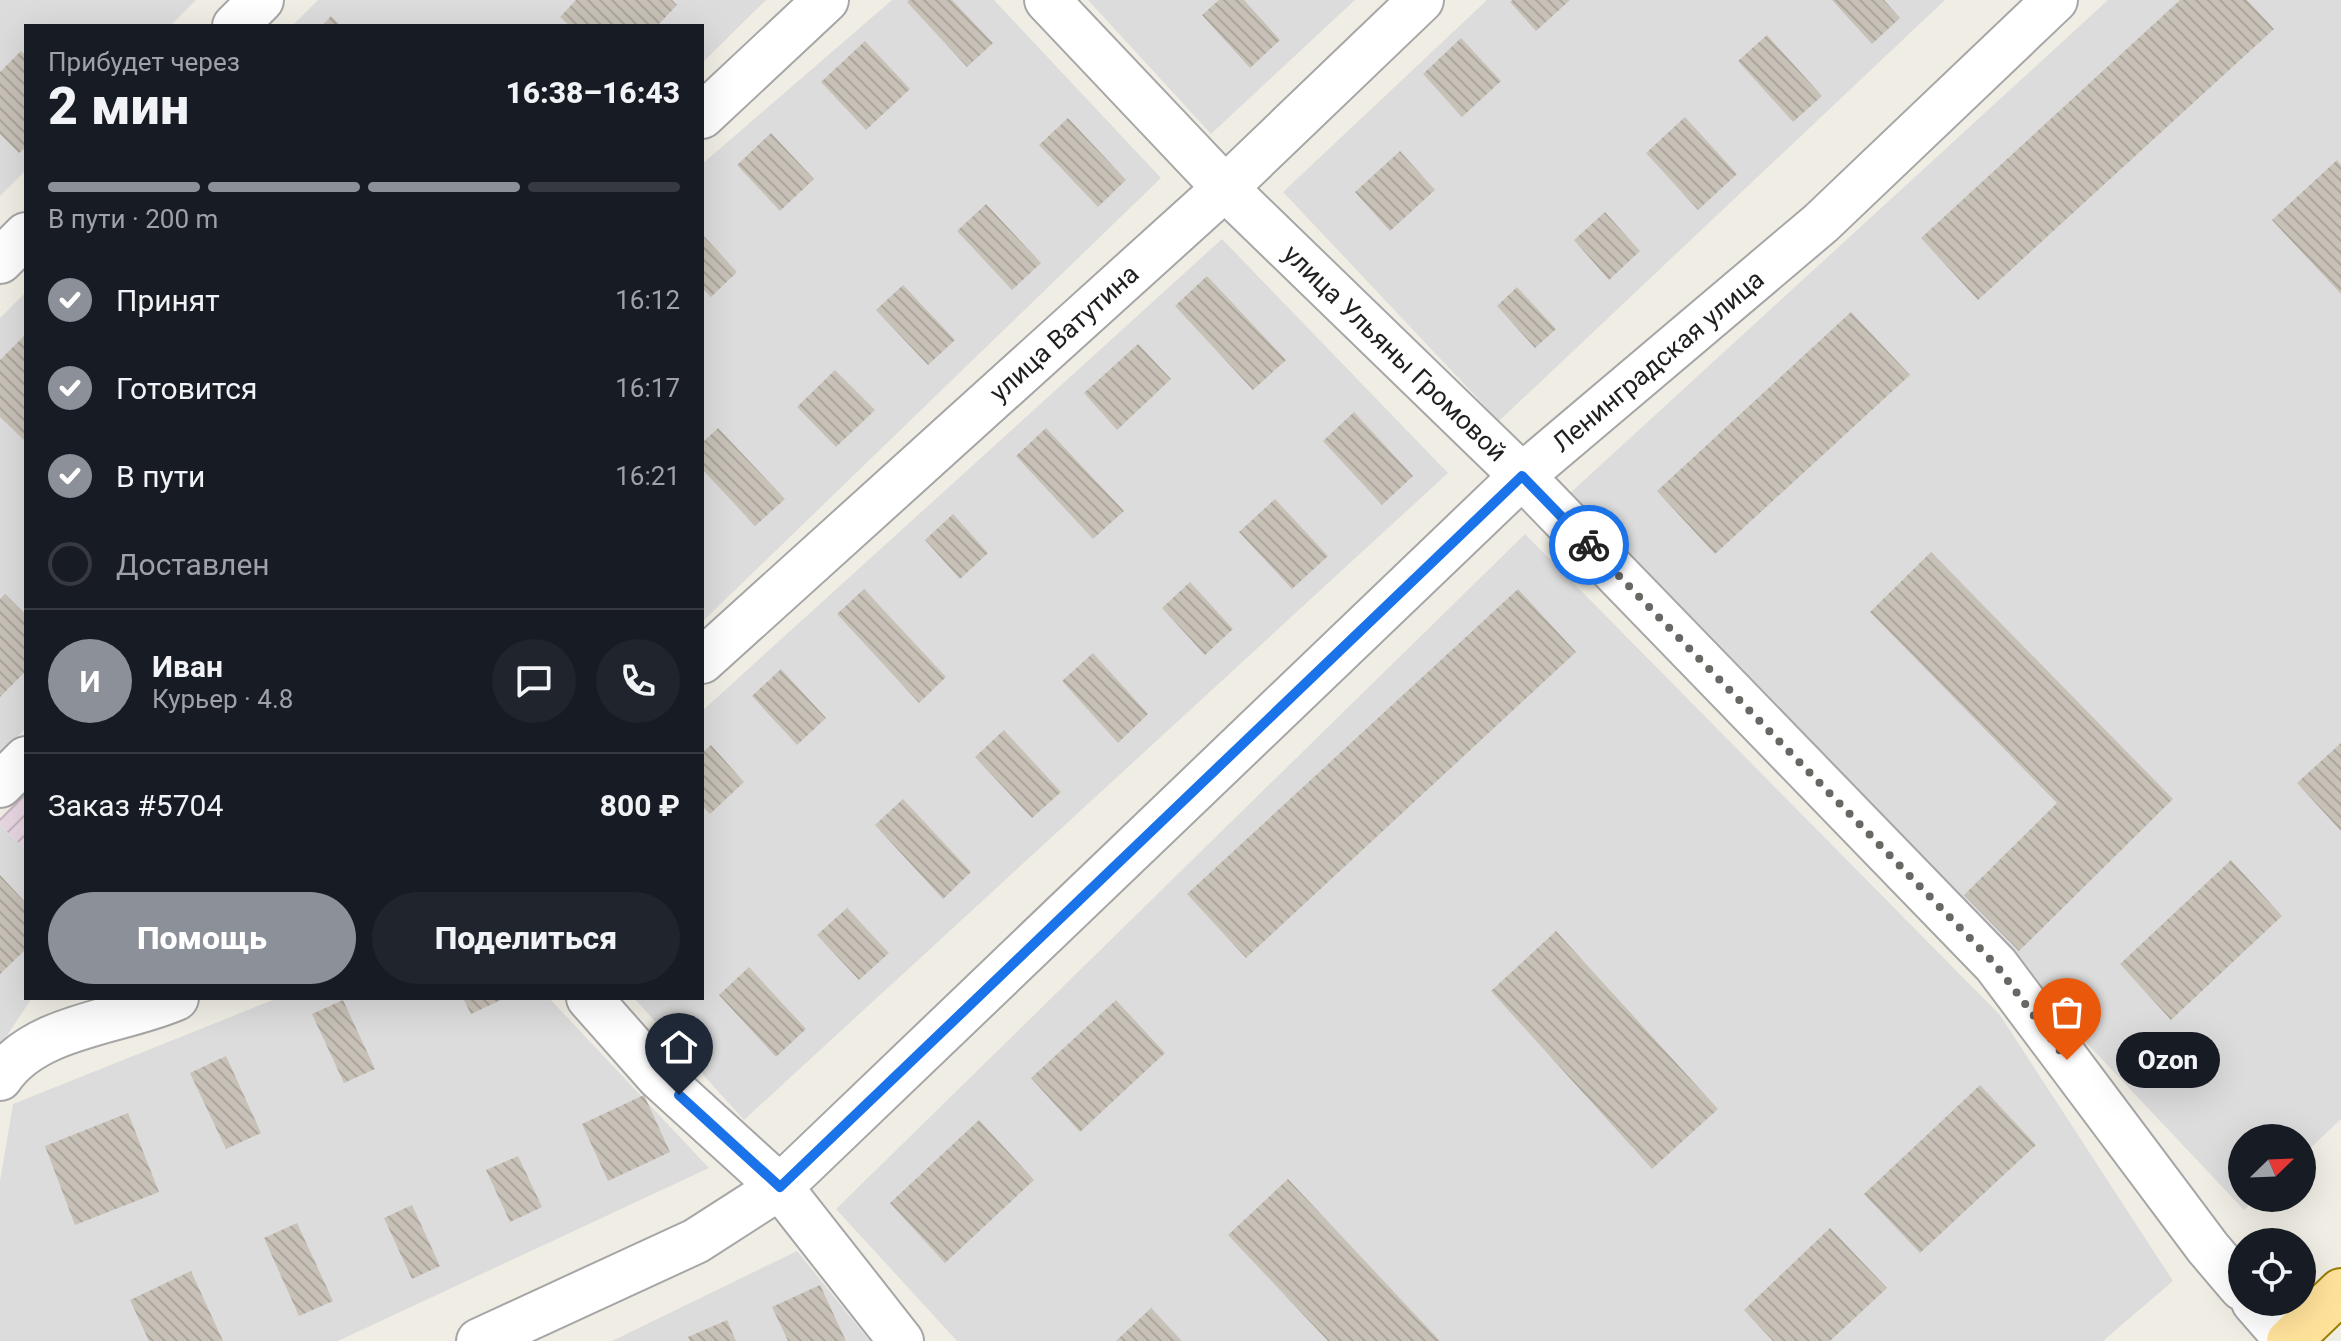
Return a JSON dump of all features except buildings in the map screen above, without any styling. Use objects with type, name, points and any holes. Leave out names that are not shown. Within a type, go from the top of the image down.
[{"type":"main road","points":[[2288,1341],[2341,1291]]},
{"type":"street","points":[[237,24],[261,0]]},
{"type":"street","points":[[704,114],[826,0]]},
{"type":"street","name":"улица Ульяны Громовой","points":[[1047,0],[1225,188],[1522,476],[1996,965],[2228,1272]]},
{"type":"street","name":"улица Ватутина","points":[[704,659],[1225,188],[1421,0]]},
{"type":"street","name":"Ленинградская улица","points":[[479,1341],[696,1241],[780,1187],[1522,476],[1821,223],[2055,0]]},
{"type":"street","points":[[0,261],[24,237]]},
{"type":"street","points":[[0,785],[24,761]]},
{"type":"street","points":[[0,1078],[9,1065],[46,1040],[170,1000]]},
{"type":"street","points":[[591,1000],[659,1077],[780,1187],[901,1341]]},
{"type":"street","points":[[2266,1316],[2288,1341]]},
{"type":"shaded area","points":[[0,0],[196,0],[172,24],[24,24],[24,172],[0,196]]},
{"type":"shaded area","points":[[318,0],[766,0],[704,61],[704,24],[294,24]]},
{"type":"shaded area","points":[[892,0],[994,0],[1161,178],[704,620],[704,162]]},
{"type":"shaded area","points":[[1088,0],[1355,0],[1211,134]]},
{"type":"shaded area","points":[[1487,0],[1945,0],[1499,421],[1283,192]]},
{"type":"shaded area","points":[[2108,0],[2341,0],[2341,1119],[2316,1143],[2316,1124],[2228,1124],[2228,1193],[1569,494]]},
{"type":"shaded area","points":[[1222,239],[1448,473],[744,1120],[636,1000],[704,1000],[704,709]]},
{"type":"shaded area","points":[[24,294],[24,730],[0,753],[0,318]]},
{"type":"shaded area","points":[[1525,534],[2000,1015],[2173,1281],[2103,1341],[957,1341],[836,1209]]},
{"type":"shaded area","points":[[24,794],[24,848],[0,825],[0,818]]},
{"type":"shaded area","points":[[0,825],[24,848],[24,1000],[31,1000],[0,1046]]},
{"type":"shaded area","points":[[273,1000],[551,1000],[709,1168],[338,1341],[0,1341],[0,1181],[13,1104]]},
{"type":"shaded area","points":[[797,1251],[870,1341],[612,1341]]},
{"type":"way so far","points":[[1589,545],[1996,965],[2067,1060]]},
{"type":"place","name":"Ozon","points":[[2067,1060]]},
{"type":"route","points":[[679,1095],[780,1187],[1522,476],[1589,545]]}]
